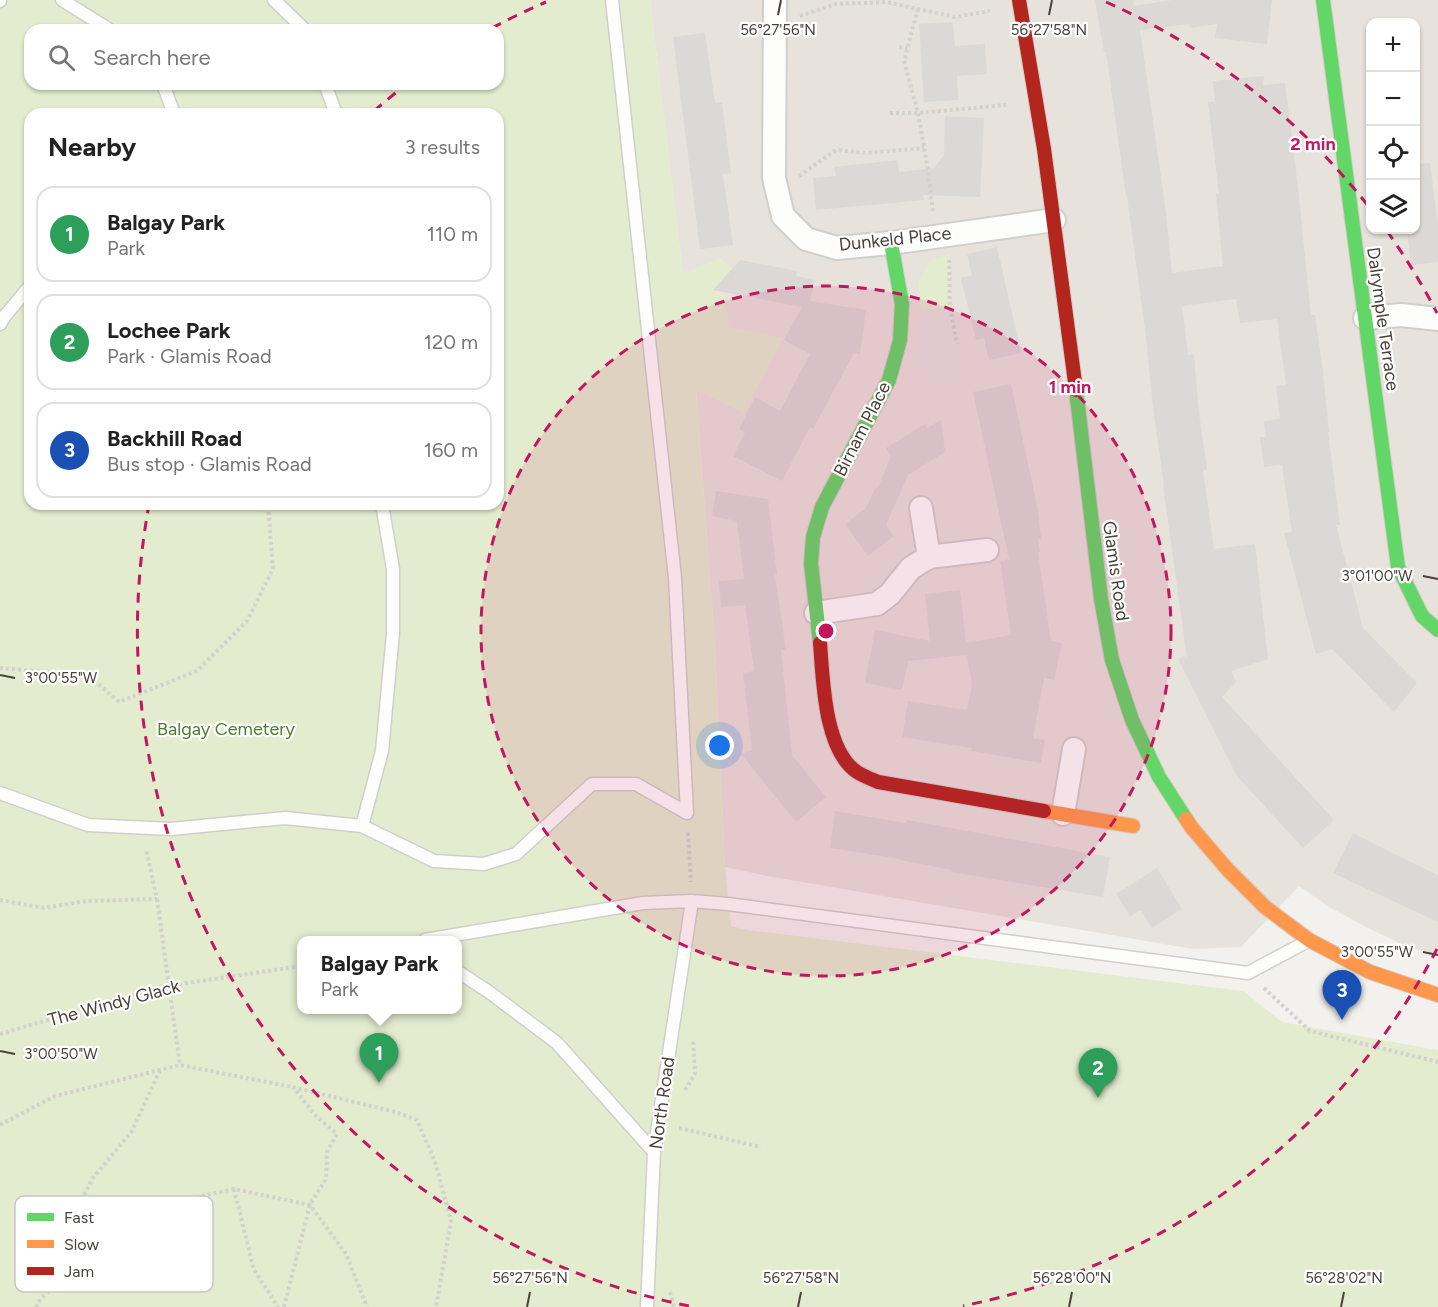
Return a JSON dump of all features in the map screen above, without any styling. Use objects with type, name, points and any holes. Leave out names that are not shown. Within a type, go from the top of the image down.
[{"type":"street","name":"Dunkeld Place","points":[[775,0],[774,178],[783,216],[806,239],[837,248],[891,243],[1054,220]]},
{"type":"street","name":"Dalrymple Terrace","points":[[1323,0],[1398,567],[1422,616],[1438,630]]},
{"type":"street","name":"Glamis Road","points":[[1020,3],[1038,102],[1101,599],[1112,660],[1132,720],[1159,777],[1191,828],[1265,907],[1310,940],[1370,972],[1438,995]]},
{"type":"street","name":"Birnam Place","points":[[891,243],[902,304],[900,340],[889,380],[822,507],[813,537],[811,564],[828,721],[838,751],[855,771],[878,782],[1133,826]]},
{"type":"street","points":[[1365,318],[1401,315],[1438,319]]},
{"type":"street","points":[[921,508],[929,556]]},
{"type":"street","points":[[816,613],[877,604],[890,594],[911,568],[929,556],[987,550]]},
{"type":"street","points":[[1063,814],[1074,749]]},
{"type":"lane","points":[[62,0],[100,24]]},
{"type":"lane","points":[[274,0],[299,24]]},
{"type":"lane","points":[[612,0],[675,578],[687,813]]},
{"type":"lane","points":[[165,90],[172,108]]},
{"type":"lane","points":[[327,90],[334,108]]},
{"type":"lane","points":[[0,324],[24,293]]},
{"type":"lane","points":[[362,826],[382,751],[393,633],[393,569],[383,510]]},
{"type":"lane","points":[[0,793],[88,825],[171,829],[285,818],[362,826],[434,861],[484,864],[516,854],[592,784],[636,784],[687,813]]},
{"type":"lane","points":[[449,936],[643,903],[692,901],[1248,973],[1310,940]]},
{"type":"lane","name":"North Road","points":[[646,1307],[654,1152],[692,901]]},
{"type":"lane","points":[[462,974],[557,1043],[654,1152]]},
{"type":"path","points":[[774,25],[836,4],[886,2],[956,17],[1020,3]]},
{"type":"path","points":[[918,9],[904,61],[918,113],[942,236],[950,308],[957,344]]},
{"type":"path","points":[[899,47],[907,49]]},
{"type":"path","points":[[890,113],[918,113],[1038,102]]},
{"type":"path","points":[[774,178],[796,178],[836,150],[866,153],[924,148]]},
{"type":"path","points":[[0,668],[89,676],[119,702],[197,671],[247,621],[273,569],[268,510]]},
{"type":"path","points":[[687,813],[692,901]]},
{"type":"path","points":[[142,828],[157,899],[180,1065]]},
{"type":"path","points":[[0,900],[44,908],[86,900],[157,899]]},
{"type":"path","name":"The Windy Glack","points":[[0,1034],[160,987],[297,967]]},
{"type":"path","points":[[1248,973],[1310,1031],[1438,1062]]},
{"type":"path","points":[[0,1125],[55,1096],[180,1065],[292,1087],[396,1112],[417,1120],[435,1162],[451,1221],[436,1307]]},
{"type":"path","points":[[84,1196],[93,1178],[132,1131],[161,1070]]},
{"type":"path","points":[[284,1307],[310,1205],[326,1179],[327,1152],[337,1134],[316,1116],[292,1087]]},
{"type":"path","points":[[674,1127],[761,1147]]},
{"type":"path","points":[[200,1196],[234,1189],[310,1205],[346,1254],[367,1307]]},
{"type":"path","points":[[234,1189],[254,1270],[278,1307]]},
{"type":"path","points":[[36,1307],[49,1292]]},
{"type":"shaded area","points":[[650,0],[1438,0],[1438,954],[1408,947],[1368,928],[1331,908],[1299,886],[1241,947],[1193,949],[725,867],[715,644],[696,389]]},
{"type":"shaded area","points":[[950,308],[965,376],[926,384],[916,360],[923,334],[921,309]]},
{"type":"green space","name":"Balgay Cemetery","points":[[0,0],[650,0],[683,273],[721,258],[732,269],[715,288],[725,297],[729,327],[783,338],[744,413],[696,390],[715,644],[725,867],[731,926],[747,930],[1243,991],[1282,1022],[1438,1050],[1438,1307],[0,1307]]},
{"type":"green space","points":[[949,253],[950,308],[921,309],[918,282],[929,262]]},
{"type":"building","points":[[1095,0],[1133,0],[1134,6],[1172,0],[1272,0],[1267,44],[1215,38],[1217,24],[1190,28],[1189,24],[1140,30],[1166,213],[1172,273],[1223,266],[1216,194],[1219,194],[1208,102],[1215,102],[1213,81],[1264,76],[1263,85],[1285,83],[1311,315],[1315,315],[1323,372],[1340,525],[1336,525],[1363,628],[1417,683],[1394,712],[1332,649],[1316,654],[1284,533],[1292,532],[1282,465],[1264,467],[1260,437],[1266,437],[1264,421],[1280,419],[1276,386],[1286,385],[1277,319],[1240,323],[1236,299],[1182,306],[1188,355],[1194,354],[1207,470],[1203,470],[1214,549],[1255,544],[1268,659],[1231,671],[1236,682],[1222,697],[1334,820],[1303,848],[1237,776],[1178,659],[1184,655],[1187,658],[1127,196],[1106,52],[1104,52]]},
{"type":"building","points":[[953,22],[955,46],[985,44],[987,74],[957,76],[958,100],[924,102],[919,24]]},
{"type":"building","points":[[705,33],[715,103],[722,102],[731,173],[723,174],[733,245],[700,249],[673,37]]},
{"type":"building","points":[[945,116],[984,118],[980,197],[923,195],[924,200],[816,210],[813,178],[836,176],[834,167],[898,160],[899,172],[934,168],[944,155]]},
{"type":"building","points":[[1430,163],[1438,225],[1438,262],[1411,265],[1407,234],[1420,234],[1420,164]]},
{"type":"building","points":[[997,247],[1021,353],[989,360],[984,338],[976,340],[961,278],[972,275],[967,254]]},
{"type":"building","points":[[740,260],[797,271],[796,276],[815,280],[810,301],[866,310],[860,354],[854,353],[813,429],[810,427],[782,481],[733,456],[745,433],[739,429],[755,397],[780,411],[810,354],[784,340],[802,307],[713,290]]},
{"type":"building","points":[[1011,384],[1038,510],[1041,539],[1038,539],[1040,552],[1038,552],[1051,641],[1062,643],[1054,680],[1044,678],[1033,738],[1045,740],[1041,763],[971,751],[972,748],[902,737],[908,701],[967,710],[972,685],[967,655],[908,661],[902,690],[865,683],[875,630],[930,641],[925,594],[960,590],[966,643],[1011,635],[1000,561],[1009,559],[973,392]]},
{"type":"building","points":[[941,420],[945,452],[908,475],[886,525],[894,536],[868,556],[845,524],[866,508],[876,487],[878,488],[891,456],[886,448],[925,424],[927,428]]},
{"type":"building","points":[[716,491],[768,499],[777,574],[775,575],[786,650],[781,650],[792,755],[826,797],[796,822],[741,754],[752,750],[743,673],[754,671],[745,605],[721,607],[719,581],[744,579],[737,521],[712,516]]},
{"type":"building","points":[[835,811],[906,823],[907,820],[1110,857],[1103,897],[951,872],[952,870],[900,859],[830,848]]},
{"type":"building","points":[[1353,833],[1438,875],[1438,922],[1333,873]]},
{"type":"building","points":[[1157,868],[1182,909],[1152,928],[1141,910],[1130,916],[1116,894]]},
{"type":"traffic: fast","points":[[1323,0],[1398,567],[1422,616],[1438,630]]},
{"type":"traffic: fast","points":[[820,643],[811,564],[813,537],[822,507],[889,380],[900,340],[902,304],[891,243]]},
{"type":"traffic: fast","points":[[1076,390],[1101,599],[1112,660],[1132,720],[1159,777],[1186,819]]},
{"type":"traffic: slow","points":[[1044,811],[1133,826]]},
{"type":"traffic: slow","points":[[1186,819],[1228,870],[1265,907],[1309,940],[1370,972],[1438,995]]},
{"type":"traffic: jam","points":[[1019,0],[1044,149],[1076,390]]},
{"type":"traffic: jam","points":[[820,643],[824,694],[832,731],[846,762],[857,772],[878,782],[1044,811]]},
{"type":"place","name":"Backhill Road","points":[[1342,1020]]},
{"type":"place","name":"Balgay Park","points":[[379,1083]]},
{"type":"place","name":"Lochee Park","points":[[1098,1098]]}]
